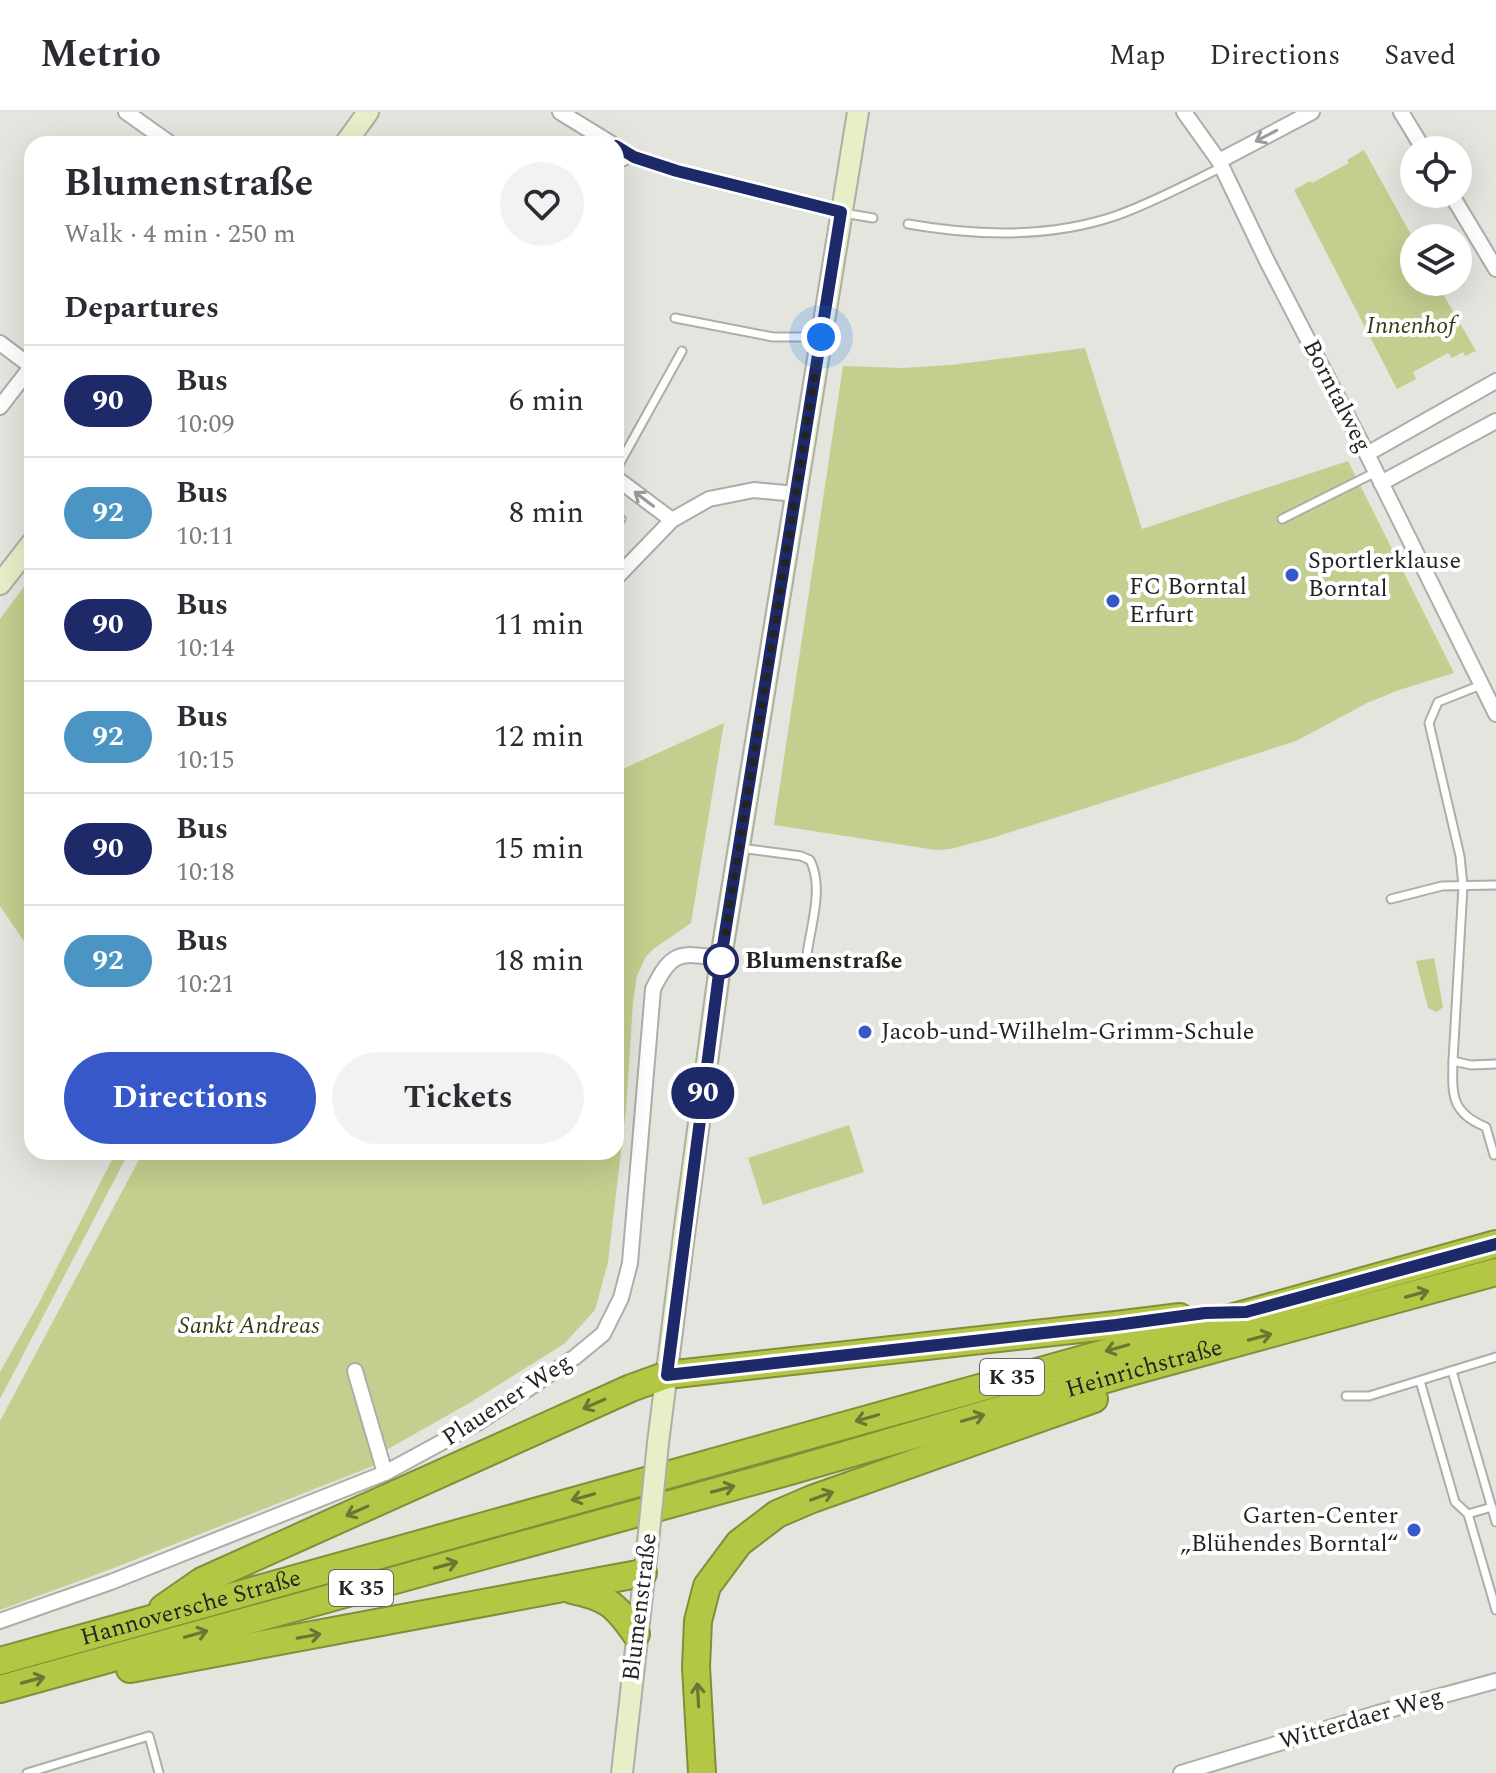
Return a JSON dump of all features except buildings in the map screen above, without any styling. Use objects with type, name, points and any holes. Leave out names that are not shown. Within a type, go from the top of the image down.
[{"type":"highway","name":"Heinrichstraße","points":[[658,1476],[1496,1244]]},
{"type":"highway","name":"Heinrichstraße","points":[[656,1508],[1130,1372],[1496,1272]]},
{"type":"highway","points":[[147,1620],[202,1581],[631,1388],[667,1375],[1205,1313],[1246,1312]]},
{"type":"highway","points":[[702,1773],[696,1667],[698,1621],[707,1586],[739,1543],[777,1514],[812,1499],[1114,1392],[1130,1372]]},
{"type":"highway","name":"Hannoversche Straße","points":[[0,1661],[658,1476]]},
{"type":"highway","name":"Hannoversche Straße","points":[[0,1689],[656,1508]]},
{"type":"highway","points":[[67,1671],[103,1674],[643,1573]]},
{"type":"highway","points":[[564,1588],[607,1600],[624,1616],[636,1634]]},
{"type":"street","points":[[126,112],[160,136]]},
{"type":"street","points":[[351,136],[368,112]]},
{"type":"street","points":[[560,112],[599,136]]},
{"type":"street","name":"Blumenstraße","points":[[622,1773],[658,1443],[721,958],[858,112]]},
{"type":"street","name":"Borntalweg","points":[[1184,112],[1220,164],[1496,714]]},
{"type":"street","points":[[1220,164],[1312,112]]},
{"type":"street","points":[[1401,112],[1416,136]]},
{"type":"street","points":[[624,151],[634,157],[760,193],[841,212]]},
{"type":"street","points":[[1459,208],[1496,269]]},
{"type":"street","points":[[0,343],[24,357]]},
{"type":"street","points":[[0,407],[24,368]]},
{"type":"street","points":[[1367,454],[1496,381]]},
{"type":"street","points":[[1378,478],[1496,421]]},
{"type":"street","points":[[624,484],[672,520]]},
{"type":"street","points":[[624,571],[672,520],[709,499],[754,490],[796,494]]},
{"type":"street","points":[[0,584],[24,553]]},
{"type":"street","name":"Plauener Weg","points":[[0,1621],[111,1582],[385,1473],[479,1422],[575,1357],[603,1334],[621,1298],[630,1263],[653,989],[663,968],[676,957],[697,954],[721,958]]},
{"type":"street","points":[[355,1371],[385,1473]]},
{"type":"street","name":"Witterdaer Weg","points":[[1181,1773],[1496,1681]]},
{"type":"lane","points":[[624,161],[634,157]]},
{"type":"lane","points":[[908,224],[990,233],[1095,222],[1128,211],[1220,164]]},
{"type":"lane","points":[[841,212],[873,218]]},
{"type":"lane","points":[[675,318],[773,337],[821,337]]},
{"type":"lane","points":[[624,456],[682,351]]},
{"type":"lane","points":[[1282,519],[1378,478]]},
{"type":"lane","points":[[1482,685],[1438,702],[1429,723],[1460,856],[1463,886],[1452,1086],[1457,1107],[1471,1120],[1486,1127],[1494,1155]]},
{"type":"lane","points":[[738,848],[801,856],[810,860],[816,871],[817,883],[807,954]]},
{"type":"lane","points":[[1391,899],[1442,886],[1496,885]]},
{"type":"lane","points":[[1453,1061],[1471,1065],[1496,1064]]},
{"type":"lane","points":[[1346,1396],[1369,1396],[1496,1357]]},
{"type":"lane","points":[[1452,1371],[1496,1522]]},
{"type":"lane","points":[[1420,1381],[1455,1502],[1468,1514],[1496,1610]]},
{"type":"lane","points":[[1468,1514],[1492,1507]]},
{"type":"lane","points":[[27,1773],[149,1736],[159,1773]]},
{"type":"green space","name":"Innenhof","points":[[1364,150],[1405,224],[1400,224],[1400,296],[1444,296],[1476,351],[1465,356],[1463,352],[1452,358],[1448,353],[1413,372],[1416,379],[1397,389],[1294,190],[1349,163],[1347,160]]},
{"type":"green space","name":"FC Borntal Erfurt","points":[[1085,348],[1142,529],[1348,461],[1454,673],[1367,703],[1296,741],[950,849],[936,850],[774,825],[843,366],[903,368],[951,365]]},
{"type":"green space","points":[[24,587],[24,941],[0,906],[0,619]]},
{"type":"green space","name":"Sankt Andreas","points":[[724,723],[691,923],[652,950],[637,976],[624,1126],[624,768]]},
{"type":"green space","points":[[1434,958],[1443,1007],[1437,1012],[1428,1008],[1416,961]]},
{"type":"green space","points":[[849,1125],[864,1172],[763,1205],[748,1158]]},
{"type":"green space","points":[[112,1160],[125,1160],[0,1399],[0,1372]]},
{"type":"green space","name":"Sankt Andreas","points":[[139,1160],[620,1160],[608,1262],[595,1310],[564,1344],[471,1402],[388,1449],[375,1453],[373,1466],[0,1610],[0,1421]]},
{"type":"bus line","name":"90","points":[[624,151],[677,171],[841,212],[721,958],[667,1375],[1205,1313],[1246,1312],[1496,1244]]},
{"type":"place","name":"Sportlerklause Borntal","points":[[1292,575]]},
{"type":"place","name":"FC Borntal Erfurt","points":[[1113,601]]},
{"type":"place","name":"Blumenstraße","points":[[721,961]]},
{"type":"place","name":"Jacob-und-Wilhelm-Grimm-Schule","points":[[865,1032]]},
{"type":"place","name":"Garten-Center „Blühendes Borntal“","points":[[1414,1530]]},
{"type":"route","points":[[721,961],[821,337]]}]
